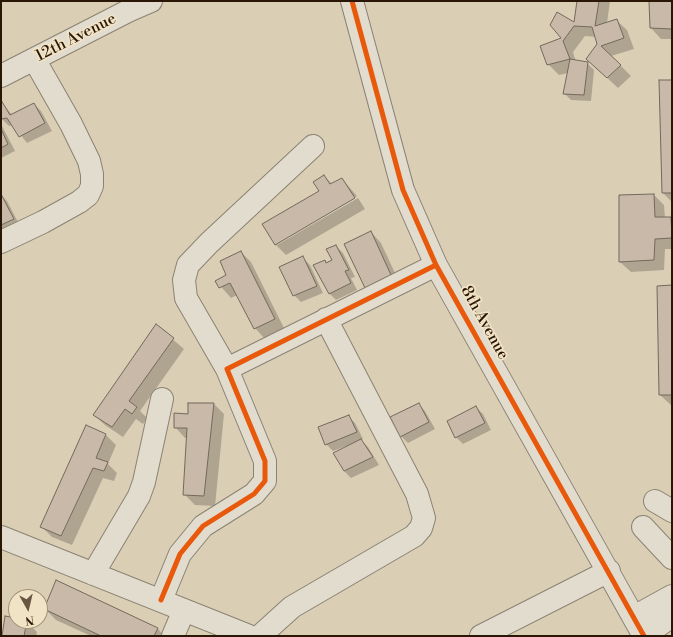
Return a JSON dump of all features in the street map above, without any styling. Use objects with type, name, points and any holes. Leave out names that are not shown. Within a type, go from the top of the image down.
[{"type":"street","name":"12th Avenue","points":[[1,76],[34,59],[125,6],[151,1]]},
{"type":"street","name":"8th Avenue","points":[[352,1],[403,190],[436,265],[609,571],[640,630]]},
{"type":"street","points":[[1,242],[43,222],[79,202],[88,195],[92,186],[92,174],[89,161],[71,124],[34,59]]},
{"type":"street","points":[[161,600],[180,554],[203,526],[254,494],[266,481],[265,461],[227,369],[186,298],[184,280],[188,265],[209,243],[313,146]]},
{"type":"street","points":[[227,369],[436,265]]},
{"type":"street","points":[[260,636],[292,607],[414,536],[421,528],[424,518],[417,494],[326,319]]},
{"type":"street","points":[[93,574],[139,496],[162,399]]},
{"type":"street","points":[[643,527],[672,558]]},
{"type":"street","points":[[1,537],[249,636]]},
{"type":"street","points":[[481,636],[609,571]]},
{"type":"street","points":[[640,630],[672,596]]},
{"type":"street","points":[[173,636],[184,610]]},
{"type":"street","points":[[640,630],[672,616]]},
{"type":"building","points":[[577,1],[599,1],[595,26],[617,19],[624,38],[601,46],[621,65],[607,78],[586,59],[597,44],[592,27],[574,26],[563,41],[570,59],[547,65],[540,46],[561,38],[550,25],[557,12],[574,22]]},
{"type":"building","points":[[649,1],[672,1],[672,29],[650,28]]},
{"type":"building","points":[[570,59],[588,62],[584,95],[563,94]]},
{"type":"building","points":[[659,80],[672,80],[672,193],[662,193]]},
{"type":"building","points":[[1,100],[10,115],[34,103],[45,123],[19,137],[7,118],[1,119]]},
{"type":"building","points":[[1,129],[8,144],[1,148]]},
{"type":"building","points":[[324,175],[330,184],[342,178],[355,198],[275,245],[262,224],[319,191],[313,182]]},
{"type":"building","points":[[1,194],[14,219],[1,225]]},
{"type":"building","points":[[654,194],[655,217],[671,217],[672,238],[655,239],[654,260],[619,262],[619,195]]},
{"type":"building","points":[[371,231],[391,275],[365,288],[344,244]]},
{"type":"building","points":[[336,245],[349,270],[345,271],[351,283],[329,294],[313,265],[325,260],[326,263],[332,260],[326,249]]},
{"type":"building","points":[[241,251],[275,319],[254,329],[230,283],[219,288],[215,281],[226,275],[220,261]]},
{"type":"building","points":[[303,256],[317,286],[293,296],[279,267]]},
{"type":"building","points":[[672,285],[672,395],[659,395],[657,286]]},
{"type":"building","points":[[156,324],[174,338],[129,401],[137,407],[132,414],[125,409],[112,427],[93,415]]},
{"type":"building","points":[[188,403],[214,403],[204,496],[183,495],[187,428],[174,428],[174,413],[188,414]]},
{"type":"building","points":[[419,403],[429,422],[400,437],[390,417]]},
{"type":"building","points":[[476,406],[485,423],[455,438],[447,421]]},
{"type":"building","points":[[349,415],[357,432],[325,445],[318,427]]},
{"type":"building","points":[[86,425],[106,434],[96,458],[108,462],[104,471],[93,468],[61,536],[40,527]]},
{"type":"building","points":[[361,439],[373,457],[344,471],[333,453]]},
{"type":"building","points":[[56,580],[158,628],[154,636],[101,636],[48,611],[48,599]]},
{"type":"building","points":[[5,616],[8,617],[8,629],[25,629],[24,636],[2,636]]},
{"type":"cycle path","points":[[352,1],[403,190],[436,265],[644,636]]},
{"type":"cycle path","points":[[161,600],[180,554],[203,526],[254,494],[265,481],[265,461],[227,369],[436,265]]}]
